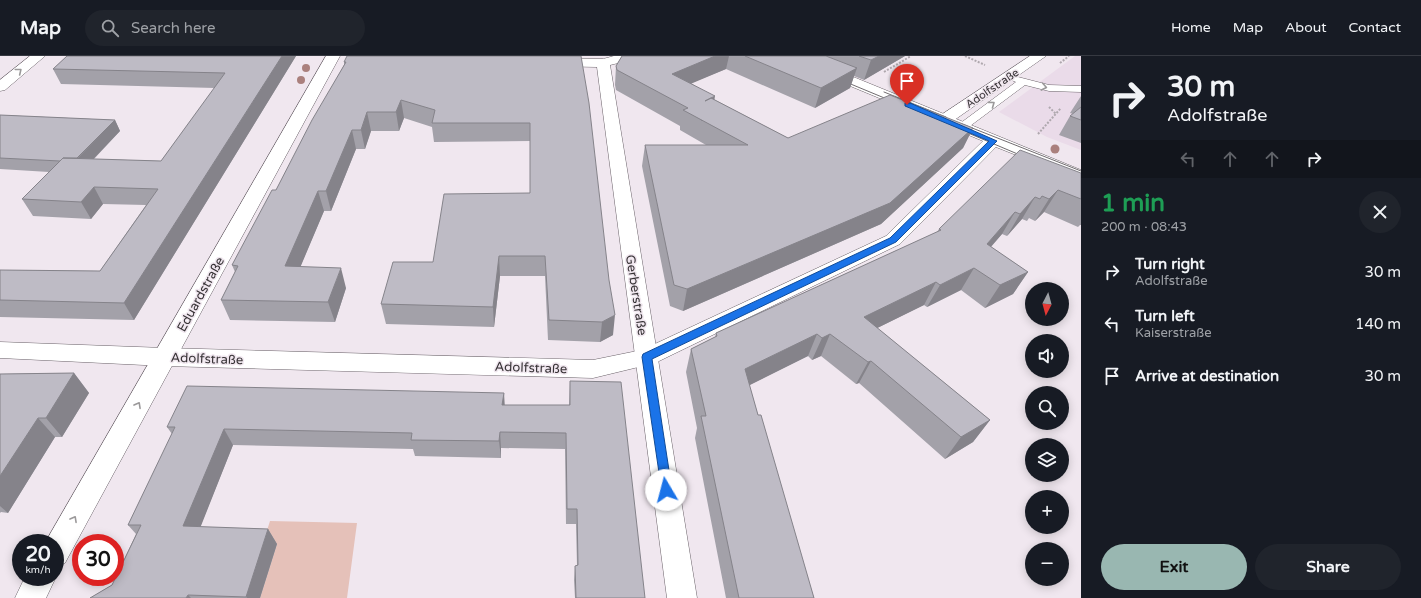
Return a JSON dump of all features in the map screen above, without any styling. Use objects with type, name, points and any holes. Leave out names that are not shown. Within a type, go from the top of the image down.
[{"type":"street","points":[[0,87],[38,56]]},
{"type":"street","points":[[329,56],[341,57]]},
{"type":"street","points":[[538,61],[603,63],[630,56]]},
{"type":"street","points":[[790,56],[1081,176]]},
{"type":"street","name":"Adolfstraße","points":[[944,120],[1039,56]]},
{"type":"street","name":"Eduardstraße","points":[[64,537],[165,357],[341,57]]},
{"type":"street","name":"Gerberstraße","points":[[603,63],[682,598]]},
{"type":"street","name":"Adolfstraße","points":[[0,350],[165,357],[593,369],[647,357],[893,240],[993,141]]},
{"type":"street","points":[[30,598],[36,586]]},
{"type":"lane","points":[[1008,77],[1048,88],[1080,89]]},
{"type":"lane","name":"Adolfstraße","points":[[962,127],[1023,82]]},
{"type":"path","points":[[882,74],[911,56]]},
{"type":"path","points":[[965,56],[986,65]]},
{"type":"path","points":[[1037,135],[1080,89]]},
{"type":"shaded area","points":[[1075,56],[1081,56],[1081,150],[1047,137],[999,112]]},
{"type":"shaded area","points":[[270,521],[357,523],[347,598],[260,598],[277,544],[263,543]]},
{"type":"building","points":[[67,56],[282,56],[124,303],[0,300],[0,270],[100,271],[158,189],[94,187],[81,202],[22,199],[63,158],[161,161],[225,73],[53,69]]},
{"type":"building","points":[[347,56],[581,56],[589,103],[609,280],[615,315],[602,322],[549,320],[545,256],[499,256],[493,307],[381,304],[393,262],[433,262],[444,194],[530,193],[530,123],[432,123],[435,110],[401,100],[396,112],[367,112],[361,130],[352,130],[326,191],[318,191],[285,266],[341,268],[328,302],[221,300],[238,266],[232,265],[272,190],[276,190],[312,120],[346,62],[344,62]]},
{"type":"building","points":[[622,56],[715,56],[672,74],[715,96],[711,98],[788,138],[890,95],[973,128],[890,203],[687,289],[674,285],[645,145],[748,145],[683,110],[688,108],[617,70],[616,66]]},
{"type":"building","points":[[745,56],[826,56],[857,68],[821,88]]},
{"type":"building","points":[[859,56],[879,56],[871,60]]},
{"type":"building","points":[[1081,107],[1081,120],[1070,116]]},
{"type":"building","points":[[0,115],[115,120],[77,158],[63,158],[60,161],[0,158]]},
{"type":"building","points":[[1020,150],[1081,173],[1081,199],[1058,190],[1049,199],[1042,196],[1040,199],[1035,197],[1020,214],[1015,212],[987,244],[1028,272],[1000,285],[974,268],[940,285],[936,282],[864,317],[990,420],[961,437],[871,361],[868,362],[830,334],[822,338],[817,334],[745,369],[758,415],[761,415],[814,598],[739,598],[701,416],[706,416],[691,349],[717,336],[716,333],[941,230],[939,229]]},
{"type":"building","points":[[74,373],[46,418],[38,418],[0,476],[0,374]]},
{"type":"building","points":[[570,381],[621,382],[645,598],[576,598],[575,566],[578,565],[577,509],[567,509],[566,433],[500,432],[499,441],[411,440],[412,433],[224,429],[183,526],[268,529],[246,597],[188,595],[186,598],[90,598],[110,586],[124,586],[124,560],[141,525],[128,525],[175,427],[167,427],[187,386],[504,393],[502,405],[570,405]]},
{"type":"tram line","points":[[841,80],[894,102]]},
{"type":"tram line","points":[[884,92],[946,117]]},
{"type":"tram line","points":[[962,124],[1081,171]]},
{"type":"tram line","points":[[961,130],[1027,158]]},
{"type":"route","points":[[666,490],[647,357],[893,240],[993,141],[907,105]]}]
